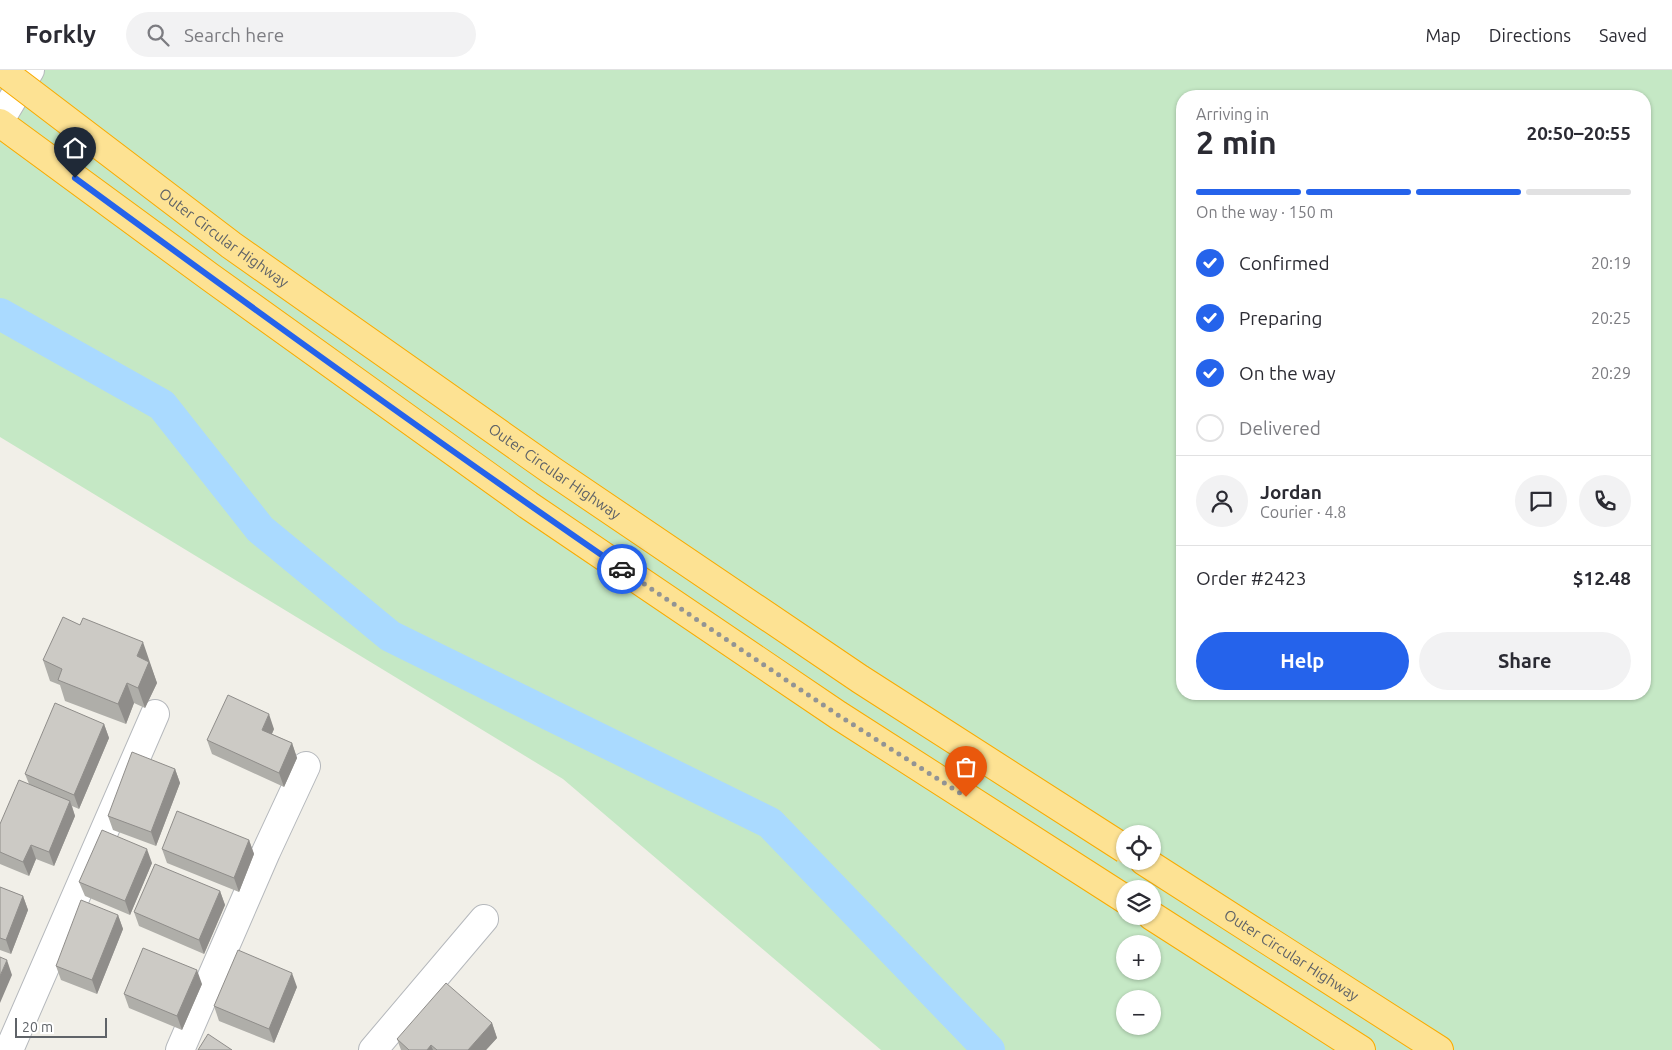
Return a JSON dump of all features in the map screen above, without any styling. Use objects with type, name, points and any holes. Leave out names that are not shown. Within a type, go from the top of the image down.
[{"type":"highway","name":"Outer Circular Highway","points":[[1,70],[231,245],[551,470],[860,679],[1116,843]]},
{"type":"highway","points":[[0,122],[210,277],[528,505],[838,715],[1116,893]]},
{"type":"highway","name":"Outer Circular Highway","points":[[1158,870],[1439,1050]]},
{"type":"highway","points":[[1161,922],[1362,1050]]},
{"type":"street","points":[[0,122],[30,70]]},
{"type":"street","points":[[9,1050],[155,714]]},
{"type":"street","points":[[180,1050],[266,852],[306,766]]},
{"type":"street","points":[[373,1050],[484,919]]},
{"type":"green space","points":[[0,70],[1672,70],[1672,1050],[881,1050],[563,779],[0,437]]},
{"type":"building","points":[[63,617],[80,625],[83,618],[143,642],[137,656],[149,662],[138,688],[127,683],[118,704],[58,680],[62,669],[43,660]]},
{"type":"building","points":[[228,695],[269,714],[262,730],[292,743],[279,773],[207,740]]},
{"type":"building","points":[[55,703],[104,724],[74,795],[25,774]]},
{"type":"building","points":[[132,752],[175,769],[151,832],[108,816]]},
{"type":"building","points":[[19,780],[70,801],[49,852],[31,845],[23,862],[0,852],[0,824]]},
{"type":"building","points":[[177,811],[249,840],[234,878],[162,849]]},
{"type":"building","points":[[102,830],[147,849],[125,901],[79,882]]},
{"type":"building","points":[[155,864],[220,891],[199,940],[134,912]]},
{"type":"building","points":[[0,887],[23,896],[6,940],[0,938]]},
{"type":"building","points":[[81,900],[118,915],[92,980],[56,966]]},
{"type":"building","points":[[143,948],[197,970],[177,1016],[124,994]]},
{"type":"building","points":[[238,950],[292,973],[269,1029],[214,1006]]},
{"type":"building","points":[[0,957],[7,960],[0,976]]},
{"type":"building","points":[[446,983],[492,1023],[468,1050],[437,1050],[431,1045],[427,1050],[409,1050],[397,1039]]},
{"type":"building","points":[[208,1034],[232,1050],[198,1050]]},
{"type":"waterway","points":[[0,314],[162,405],[260,529],[390,636],[770,823],[989,1050]]},
{"type":"way so far","points":[[622,569],[838,715],[966,797]]},
{"type":"route","points":[[75,178],[512,493],[622,569]]}]
